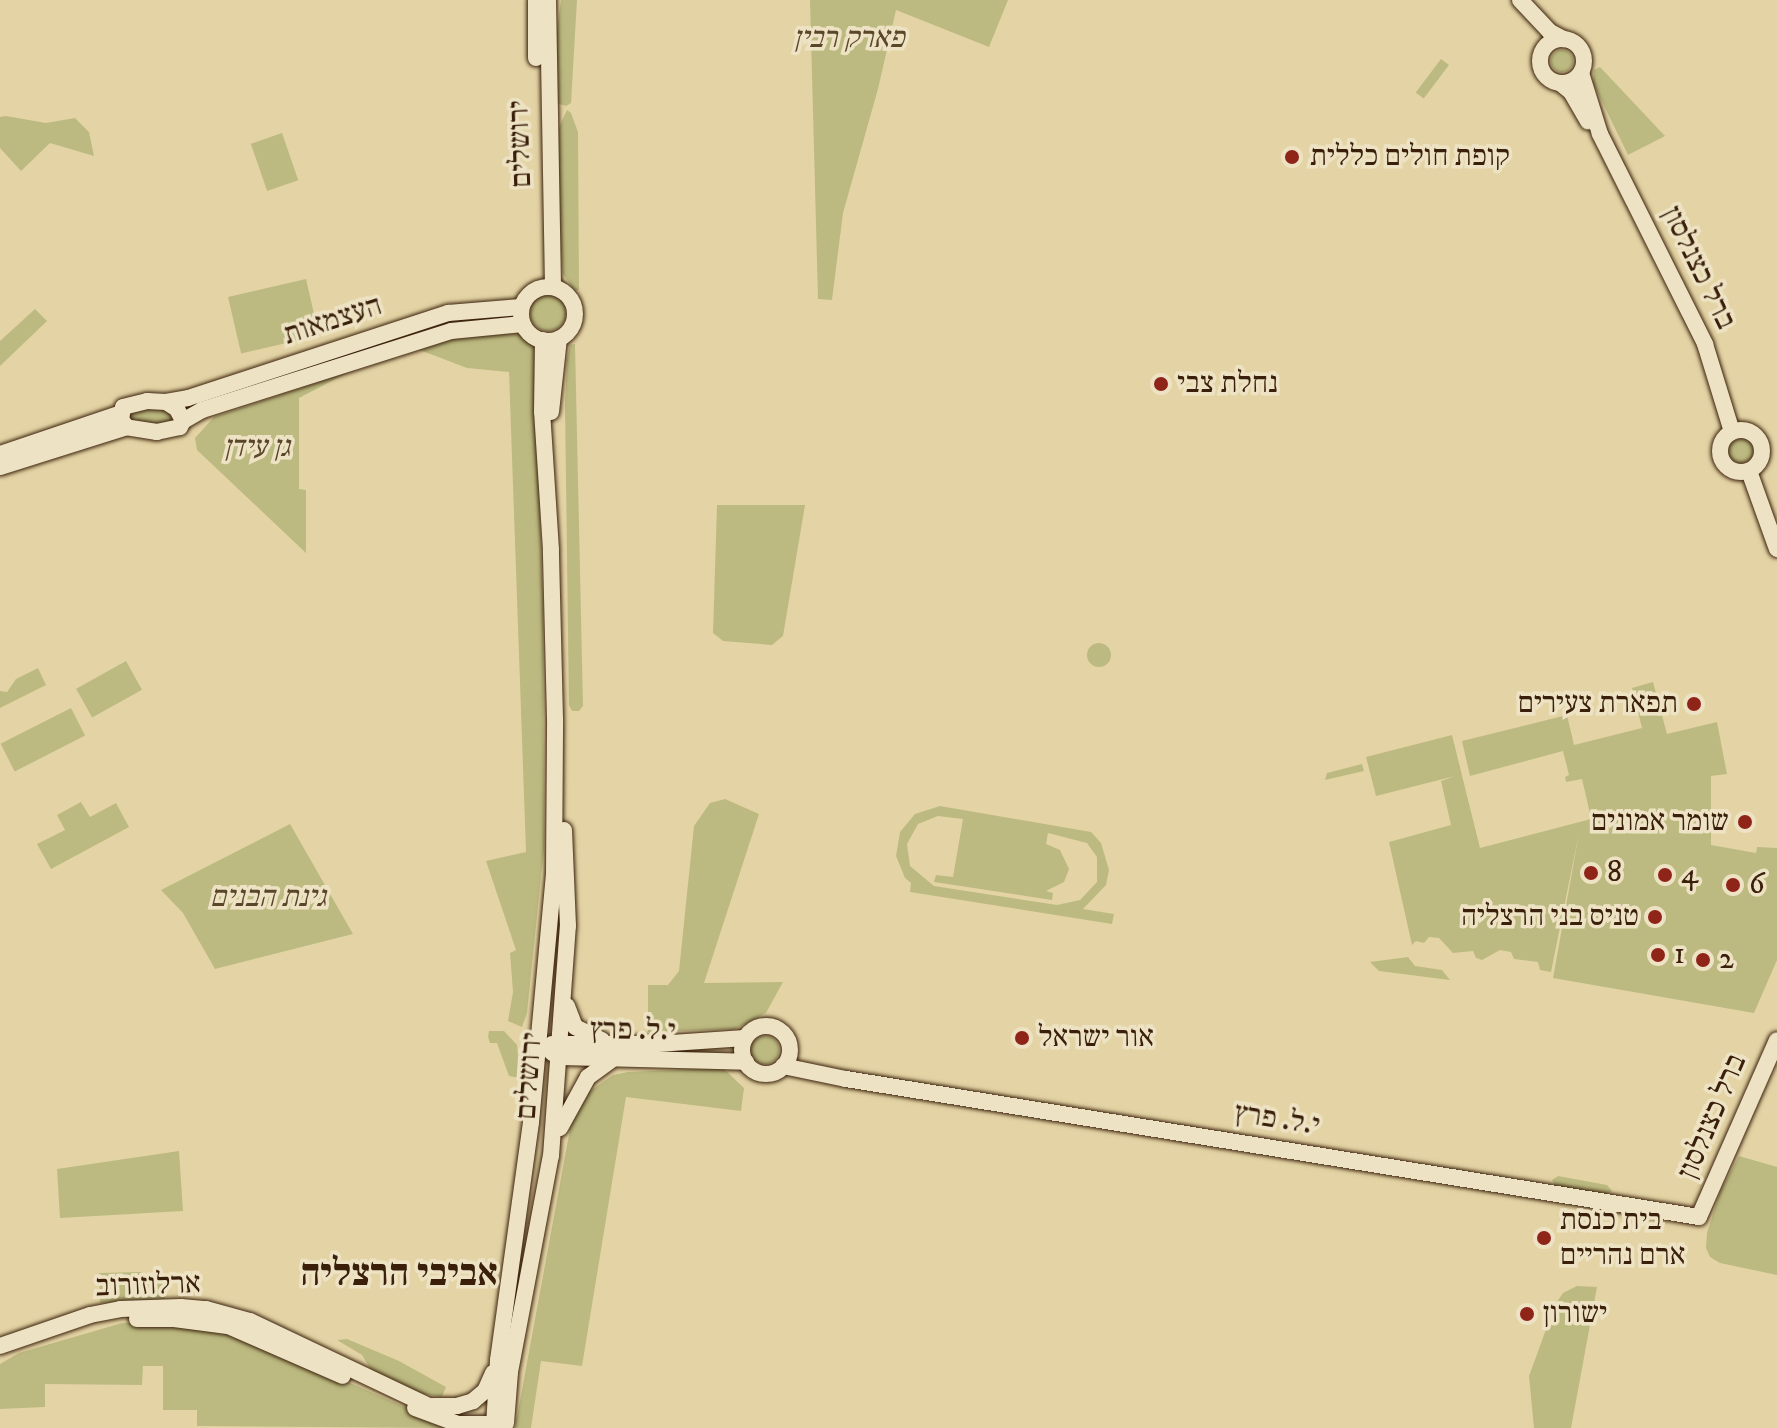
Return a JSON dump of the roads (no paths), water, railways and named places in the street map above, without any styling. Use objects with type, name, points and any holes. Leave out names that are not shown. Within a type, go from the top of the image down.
[{"type":"main road","name":"ירושלים","points":[[536,0],[548,287]]},
{"type":"main road","name":"ירושלים","points":[[548,0],[548,287]]},
{"type":"main road","name":"ברל כצנלסון","points":[[1522,2],[1550,32],[1581,50],[1584,64],[1581,73],[1600,134],[1705,344],[1732,432]]},
{"type":"main road","name":"ברל כצנלסון","points":[[1522,2],[1539,38],[1545,75],[1571,92],[1593,130],[1600,134]]},
{"type":"main road","points":[[1541,54],[1550,43],[1564,39]]},
{"type":"main road","points":[[1560,83],[1573,81],[1581,73]]},
{"type":"main road","points":[[548,287],[571,300],[575,314],[571,328],[551,339],[522,316],[529,294],[548,287]]},
{"type":"main road","name":"העצמאות","points":[[448,313],[522,316],[451,331],[202,410],[169,432],[124,420],[123,407],[135,402],[188,398],[448,313]]},
{"type":"main road","name":"ירושלים","points":[[498,1423],[551,1156],[561,1049],[568,912],[555,729],[542,412],[551,339]]},
{"type":"main road","points":[[166,402],[177,409],[183,421]]},
{"type":"main road","points":[[0,454],[124,420]]},
{"type":"main road","points":[[0,467],[124,420]]},
{"type":"main road","points":[[1748,431],[1762,446],[1761,460],[1749,471],[1731,470],[1721,460],[1720,446],[1732,432],[1748,431]]},
{"type":"main road","points":[[1749,471],[1777,549]]},
{"type":"main road","name":"ירושלים","points":[[498,1423],[498,1360],[531,1122],[554,875],[555,729]]},
{"type":"main road","points":[[551,1156],[565,1113],[575,1096],[588,1077],[616,1052],[575,1027],[564,991]]},
{"type":"main road","points":[[770,1026],[783,1033],[788,1042],[789,1055],[783,1066],[766,1073],[754,1070],[746,1062],[742,1050],[745,1038],[755,1029],[770,1026]]},
{"type":"main road","name":"י.ל. פרץ","points":[[616,1052],[745,1038]]},
{"type":"main road","name":"ברל כצנלסון","points":[[1699,1217],[1777,1040]]},
{"type":"main road","name":"י.ל. פרץ","points":[[788,1042],[813,1065],[846,1079]]},
{"type":"main road","name":"י.ל. פרץ","points":[[538,1047],[746,1062]]},
{"type":"main road","name":"י.ל. פרץ","points":[[783,1066],[846,1079],[1699,1217]]},
{"type":"main road","name":"ארלוזורוב","points":[[0,1343],[120,1309],[206,1309],[250,1321],[429,1406],[498,1423]]},
{"type":"main road","name":"ארלוזורוב","points":[[0,1356],[51,1334],[121,1320],[205,1321],[246,1331],[445,1421],[498,1423]]},
{"type":"main road","points":[[429,1406],[449,1407],[473,1401],[489,1385],[498,1360]]},
{"type":"place","name":"קופת חולים כללית","points":[[1292,157]]},
{"type":"place","name":"נחלת צבי","points":[[1161,384]]},
{"type":"place","name":"תפארת צעירים","points":[[1694,704]]},
{"type":"place","name":"שומר אמונים","points":[[1745,822]]},
{"type":"place","name":"8","points":[[1591,873]]},
{"type":"place","name":"4","points":[[1665,875]]},
{"type":"place","name":"6","points":[[1733,885]]},
{"type":"place","name":"טניס בני הרצליה","points":[[1655,917]]},
{"type":"place","name":"1","points":[[1658,955]]},
{"type":"place","name":"2","points":[[1703,960]]},
{"type":"place","name":"אור ישראל","points":[[1022,1038]]},
{"type":"place","name":"בית כנסת ארם נהריים","points":[[1544,1238]]},
{"type":"place","name":"ישורון","points":[[1527,1314]]},
{"type":"district","name":"אביבי הרצליה","points":[[399,1275]]},
{"type":"park label","name":"פארק רבין","points":[[849,39]]},
{"type":"park label","name":"גן עידן","points":[[257,448]]},
{"type":"park label","name":"גינת הבנים","points":[[268,898]]}]
